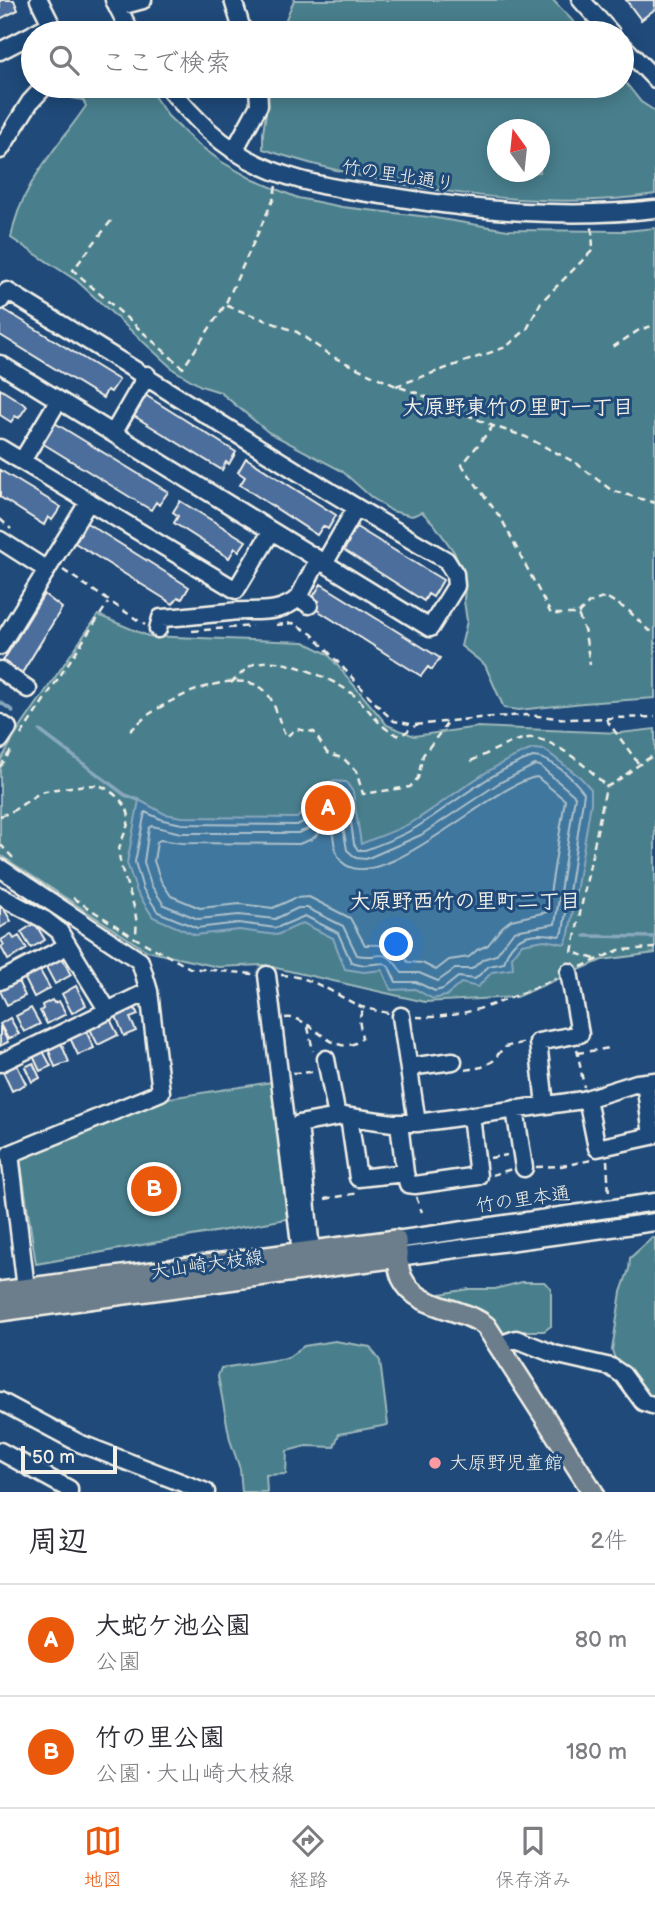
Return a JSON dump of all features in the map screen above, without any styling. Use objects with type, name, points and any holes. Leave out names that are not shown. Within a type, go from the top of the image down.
[{"type":"main road","name":"大山崎大枝線","points":[[0,1293],[306,1252],[397,1248]]},
{"type":"main road","name":"大山崎大枝線","points":[[0,1311],[397,1248]]},
{"type":"main road","points":[[397,1248],[402,1279],[412,1293],[474,1317],[485,1326],[593,1492]]},
{"type":"street","points":[[39,0],[50,21]]},
{"type":"street","points":[[120,21],[116,3],[143,0]]},
{"type":"street","points":[[233,0],[239,21]]},
{"type":"street","points":[[580,0],[600,21]]},
{"type":"street","points":[[0,51],[21,40]]},
{"type":"street","points":[[634,57],[655,79]]},
{"type":"street","points":[[0,150],[34,98]]},
{"type":"street","name":"竹の里北通り","points":[[178,98],[215,137],[234,151],[258,165],[295,180],[463,208],[530,214],[607,215],[655,209]]},
{"type":"street","points":[[234,151],[259,105],[259,98]]},
{"type":"street","points":[[0,301],[7,291],[147,375],[356,508],[446,560],[455,574],[456,586],[430,628],[0,364]]},
{"type":"street","points":[[114,432],[147,375]]},
{"type":"street","points":[[22,461],[58,401]]},
{"type":"street","points":[[0,447],[236,590]]},
{"type":"street","points":[[0,646],[89,502]]},
{"type":"street","points":[[158,629],[161,618],[233,611],[257,612],[304,601],[321,562],[356,508]]},
{"type":"street","points":[[233,611],[236,590],[271,532]]},
{"type":"street","points":[[0,540],[49,567]]},
{"type":"street","points":[[0,670],[28,689]]},
{"type":"street","points":[[0,723],[8,728],[0,740]]},
{"type":"street","points":[[0,868],[140,961],[149,991],[161,1092],[10,1154],[7,1187],[26,1289]]},
{"type":"street","points":[[0,896],[45,920],[59,931],[108,1011]]},
{"type":"street","points":[[0,981],[67,946]]},
{"type":"street","points":[[545,1105],[537,1042],[580,1034],[569,972]]},
{"type":"street","points":[[267,975],[306,1252]]},
{"type":"street","points":[[0,1063],[149,991]]},
{"type":"street","points":[[401,1016],[417,1122]]},
{"type":"street","points":[[409,1066],[453,1060]]},
{"type":"street","points":[[323,1063],[343,1117],[358,1178],[405,1173]]},
{"type":"street","points":[[306,1252],[299,1124],[343,1117],[399,1123],[417,1122],[587,1098],[650,1081],[652,1136],[597,1148],[587,1098]]},
{"type":"street","points":[[515,1109],[523,1161]]},
{"type":"street","points":[[399,1123],[405,1173],[408,1184],[415,1185],[477,1168],[471,1115]]},
{"type":"street","name":"竹の里本通","points":[[397,1248],[655,1202]]},
{"type":"street","name":"竹の里本通","points":[[397,1248],[655,1222]]},
{"type":"street","points":[[499,1345],[516,1339],[554,1354],[611,1367],[623,1375],[643,1402],[655,1406]]},
{"type":"street","points":[[0,1401],[79,1443],[206,1492]]},
{"type":"street","points":[[0,1451],[69,1489],[69,1492]]},
{"type":"path","points":[[111,221],[73,270],[183,368],[225,305],[273,200],[276,185]]},
{"type":"path","points":[[396,386],[506,348],[527,329],[541,302],[593,250],[592,227]]},
{"type":"path","points":[[225,305],[297,332],[331,356],[396,386],[526,437],[576,463],[611,490],[655,503]]},
{"type":"path","points":[[613,347],[639,330],[655,325]]},
{"type":"path","points":[[493,426],[462,465],[502,520],[551,614],[578,614],[589,603],[606,597],[629,611],[648,630],[655,632]]},
{"type":"path","points":[[0,519],[20,537]]},
{"type":"path","points":[[49,567],[149,628],[158,629]]},
{"type":"path","points":[[0,766],[109,602]]},
{"type":"path","points":[[578,614],[590,665]]},
{"type":"path","points":[[271,625],[293,623],[312,634],[394,721],[415,725],[527,715],[606,719],[655,717]]},
{"type":"path","points":[[186,632],[260,626]]},
{"type":"path","points":[[231,682],[252,665],[264,662],[282,663],[331,681],[354,696],[388,732],[400,736],[415,725]]},
{"type":"path","points":[[130,731],[149,714],[200,688],[243,681],[257,685],[268,694],[286,737],[296,729],[314,732],[327,753],[344,759],[356,771],[363,794],[410,786],[418,778],[423,755],[449,721]]},
{"type":"path","points":[[606,719],[638,763]]},
{"type":"path","points":[[471,761],[532,737],[561,749],[598,777],[606,787]]},
{"type":"path","points":[[606,787],[623,779],[638,763],[655,755]]},
{"type":"path","points":[[0,816],[8,814],[43,792],[60,788],[100,785],[117,796],[128,810],[129,821],[118,849],[139,923],[135,938]]},
{"type":"path","points":[[597,960],[572,952],[606,787]]},
{"type":"path","points":[[0,844],[17,862]]},
{"type":"path","points":[[71,896],[135,938],[190,968],[292,975],[364,1007],[401,1016],[458,1015],[499,1004],[619,950],[655,948]]},
{"type":"path","points":[[273,1021],[290,1017],[308,1025],[331,1042],[342,1045],[358,1042],[362,1038],[359,1019],[364,1007]]},
{"type":"path","points":[[279,1074],[323,1063],[308,1025]]},
{"type":"path","points":[[574,1035],[587,1098]]},
{"type":"path","points":[[453,1060],[482,1067],[493,1061],[504,1047],[522,1042],[537,1042]]},
{"type":"path","points":[[577,1053],[610,1048]]},
{"type":"path","points":[[495,1156],[523,1161],[490,1175],[477,1168],[495,1156]]},
{"type":"path","points":[[607,1160],[609,1199]]},
{"type":"green space","points":[[294,0],[553,0],[573,21],[285,21]]},
{"type":"green space","points":[[634,93],[641,102],[655,111],[655,194],[560,201],[457,193],[355,174],[263,149],[268,98],[634,98]]},
{"type":"green space","points":[[72,98],[155,98],[168,116],[195,142],[222,162],[254,180],[298,198],[342,207],[508,230],[625,231],[655,228],[655,698],[519,710],[504,708],[485,665],[461,646],[467,621],[465,582],[454,552],[422,512],[412,516],[392,511],[371,497],[342,471],[268,432],[220,392],[201,386],[174,370],[77,281],[11,238],[22,201],[41,168],[86,106],[83,100]]},
{"type":"green space","points":[[98,615],[148,636],[304,642],[328,654],[387,725],[414,736],[478,727],[620,733],[655,729],[655,953],[602,960],[516,997],[425,1002],[263,965],[218,967],[147,951],[0,855],[0,761]]},
{"type":"green space","points":[[272,1082],[287,1219],[36,1264],[20,1159],[163,1099]]},
{"type":"green space","points":[[655,1238],[655,1397],[642,1394],[616,1362],[612,1350],[621,1292],[630,1258]]},
{"type":"green space","points":[[522,1282],[544,1282],[551,1288],[551,1326],[544,1331],[524,1331],[504,1341],[445,1303],[440,1294],[469,1289],[495,1289]]},
{"type":"green space","points":[[335,1341],[370,1347],[380,1361],[388,1425],[339,1434],[334,1447],[306,1446],[287,1451],[286,1474],[266,1475],[267,1492],[242,1492],[240,1469],[230,1440],[218,1376],[221,1368],[287,1358],[304,1346]]},
{"type":"water","points":[[533,749],[545,750],[591,789],[591,803],[569,934],[565,944],[544,940],[522,944],[512,957],[513,969],[492,972],[478,987],[461,983],[446,996],[433,999],[415,989],[391,990],[382,970],[364,972],[345,969],[333,938],[303,923],[277,935],[239,930],[195,935],[153,917],[137,892],[127,863],[139,800],[165,814],[182,817],[297,818],[331,781],[346,782],[353,792],[361,844],[410,824],[487,772]]},
{"type":"building","points":[[0,0],[14,0],[18,10],[0,19]]},
{"type":"building","points":[[626,0],[655,0],[655,9],[641,20]]},
{"type":"building","points":[[0,307],[119,380],[111,392],[107,390],[103,398],[0,335]]},
{"type":"building","points":[[0,389],[27,406],[19,418],[15,416],[11,422],[0,415]]},
{"type":"building","points":[[142,393],[236,452],[229,464],[226,462],[222,470],[134,416],[140,407],[135,405]]},
{"type":"building","points":[[50,420],[168,492],[159,505],[156,502],[151,510],[42,443],[48,433],[43,430]]},
{"type":"building","points":[[246,458],[336,515],[328,529],[323,526],[317,535],[240,485],[245,477],[238,472]]},
{"type":"building","points":[[0,470],[61,507],[52,520],[48,517],[44,525],[0,497]]},
{"type":"building","points":[[180,501],[246,541],[239,551],[235,548],[229,558],[174,523],[178,516],[173,512]]},
{"type":"building","points":[[82,520],[189,587],[182,599],[178,597],[173,604],[75,543],[81,534],[75,531]]},
{"type":"building","points":[[353,525],[443,580],[433,597],[428,594],[424,601],[344,550],[349,542],[343,539]]},
{"type":"building","points":[[321,584],[440,658],[432,670],[428,667],[421,676],[314,608],[319,601],[313,597]]},
{"type":"building","points":[[44,594],[62,608],[22,673],[14,668],[11,672],[0,666]]},
{"type":"building","points":[[0,905],[11,921],[0,928]]},
{"type":"building","points":[[35,923],[45,940],[31,948],[21,932]]},
{"type":"building","points":[[11,934],[14,939],[19,936],[27,949],[8,960],[1,947],[4,945],[1,940]]},
{"type":"building","points":[[62,958],[71,975],[55,984],[46,967]]},
{"type":"building","points":[[39,969],[50,988],[34,997],[24,977]]},
{"type":"building","points":[[18,981],[25,996],[7,1005],[0,991]]},
{"type":"building","points":[[76,986],[86,1005],[72,1013],[62,994]]},
{"type":"building","points":[[52,1000],[54,1003],[59,1001],[66,1014],[47,1024],[40,1011],[43,1009],[42,1005]]},
{"type":"building","points":[[31,1008],[40,1024],[24,1032],[16,1016]]},
{"type":"building","points":[[135,1008],[138,1015],[130,1018],[136,1031],[124,1036],[116,1016]]},
{"type":"building","points":[[10,1018],[19,1034],[8,1039],[0,1024]]},
{"type":"building","points":[[110,1019],[118,1035],[98,1045],[90,1029]]},
{"type":"building","points":[[0,1026],[8,1042],[0,1046]]},
{"type":"building","points":[[86,1031],[94,1048],[78,1055],[70,1038]]},
{"type":"building","points":[[61,1043],[69,1062],[55,1067],[48,1048]]},
{"type":"building","points":[[43,1051],[51,1066],[40,1071],[33,1056]]},
{"type":"building","points":[[33,1063],[40,1078],[32,1082],[25,1067]]},
{"type":"building","points":[[17,1065],[26,1084],[12,1091],[3,1072]]},
{"type":"waterway","points":[[0,702],[13,711]]},
{"type":"waterway","points":[[40,731],[125,795],[139,800]]},
{"type":"waterway","points":[[585,936],[655,937]]},
{"type":"place","name":"大蛇ケ池公園","points":[[328,808]]},
{"type":"place","name":"竹の里公園","points":[[154,1189]]},
{"type":"place","name":"大原野児童館","points":[[435,1463]]},
{"type":"district","name":"大原野東竹の里町一丁目","points":[[518,407]]},
{"type":"district","name":"大原野西竹の里町二丁目","points":[[465,901]]}]
